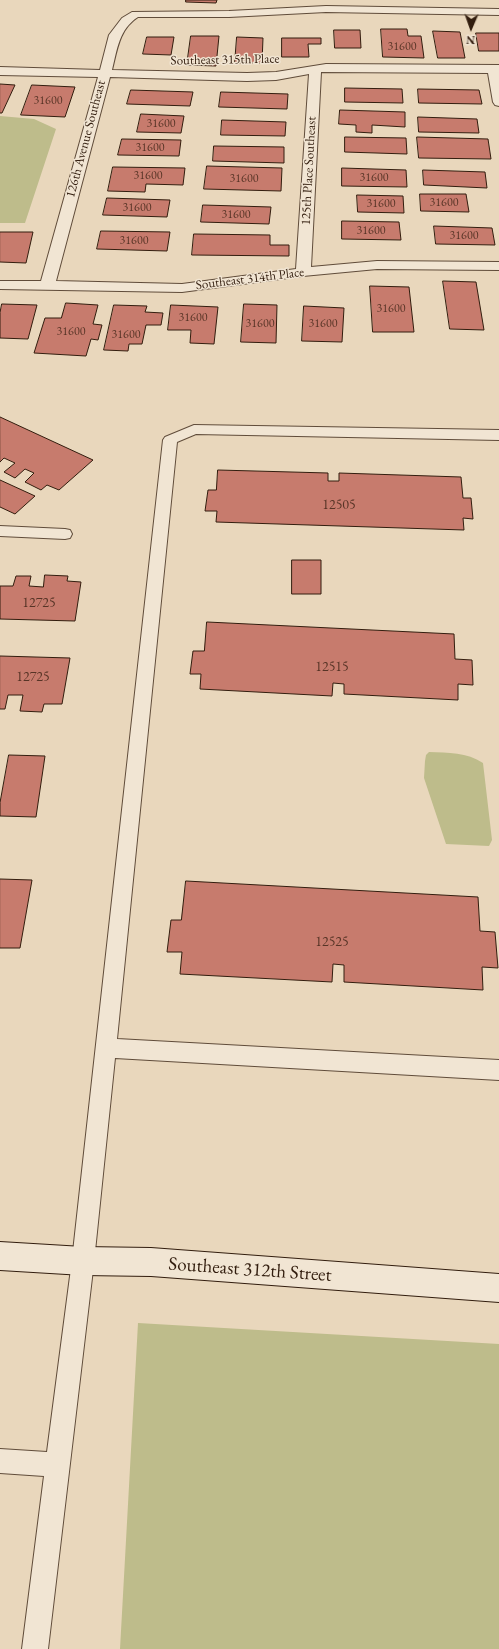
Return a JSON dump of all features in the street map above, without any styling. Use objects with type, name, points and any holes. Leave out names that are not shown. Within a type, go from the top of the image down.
[{"type":"street","name":"126th Avenue Southeast","points":[[47,286],[117,31],[136,8],[229,14],[326,9],[499,12]]},
{"type":"street","name":"Southeast 315th Place","points":[[0,71],[104,75],[247,77],[276,76],[315,70],[372,67],[496,69]]},
{"type":"street","points":[[496,69],[499,102]]},
{"type":"street","name":"125th Place Southeast","points":[[303,272],[315,70]]},
{"type":"street","name":"Southeast 314th Place","points":[[0,284],[182,288],[303,272],[377,265],[499,266]]},
{"type":"street","name":"Southeast 312th Street","points":[[0,1256],[83,1261],[151,1262],[499,1288]]},
{"type":"lane","points":[[35,1649],[83,1261],[170,440],[194,428],[499,436]]},
{"type":"lane","points":[[0,531],[66,534]]},
{"type":"lane","points":[[106,1048],[499,1070]]},
{"type":"lane","points":[[0,1461],[58,1465]]},
{"type":"shaded area","points":[[0,116],[34,119],[56,129],[25,223],[0,223]]},
{"type":"shaded area","points":[[429,752],[464,755],[477,759],[483,763],[492,840],[489,846],[446,844],[424,778],[426,755]]},
{"type":"shaded area","points":[[138,1323],[499,1344],[499,1649],[120,1649]]},
{"type":"building","points":[[186,0],[217,0],[216,3],[186,2]]},
{"type":"building","points":[[381,29],[407,29],[408,36],[421,36],[424,58],[383,57]]},
{"type":"building","points":[[334,30],[360,30],[361,48],[335,48]]},
{"type":"building","points":[[433,31],[460,32],[465,58],[438,58]]},
{"type":"building","points":[[476,33],[499,33],[499,51],[479,51]]},
{"type":"building","points":[[191,36],[219,36],[216,66],[187,65]]},
{"type":"building","points":[[147,37],[174,37],[171,55],[143,54]]},
{"type":"building","points":[[237,37],[263,38],[262,63],[235,63]]},
{"type":"building","points":[[282,38],[321,38],[321,44],[308,44],[309,57],[282,57]]},
{"type":"building","points":[[0,84],[15,85],[2,113],[0,113]]},
{"type":"building","points":[[32,85],[75,87],[65,117],[21,115]]},
{"type":"building","points":[[345,88],[402,89],[403,103],[345,102]]},
{"type":"building","points":[[418,89],[479,90],[482,104],[419,103]]},
{"type":"building","points":[[131,90],[193,92],[190,106],[127,104]]},
{"type":"building","points":[[221,92],[288,94],[287,109],[219,107]]},
{"type":"building","points":[[340,110],[405,112],[405,127],[372,125],[372,133],[356,132],[356,125],[339,124]]},
{"type":"building","points":[[141,114],[184,116],[181,133],[137,132]]},
{"type":"building","points":[[418,117],[477,119],[479,133],[419,132]]},
{"type":"building","points":[[222,120],[286,122],[285,136],[221,135]]},
{"type":"building","points":[[345,137],[406,138],[407,154],[345,152]]},
{"type":"building","points":[[417,137],[488,139],[491,159],[419,158]]},
{"type":"building","points":[[122,139],[181,140],[179,156],[118,155]]},
{"type":"building","points":[[214,146],[284,147],[284,163],[213,161]]},
{"type":"building","points":[[207,166],[282,168],[281,191],[204,189]]},
{"type":"building","points":[[113,167],[185,168],[183,185],[146,184],[145,192],[108,191]]},
{"type":"building","points":[[342,168],[406,170],[407,187],[342,186]]},
{"type":"building","points":[[423,170],[485,172],[487,188],[424,185]]},
{"type":"building","points":[[420,194],[466,194],[469,212],[421,211]]},
{"type":"building","points":[[357,195],[403,196],[404,213],[358,212]]},
{"type":"building","points":[[107,198],[170,200],[167,217],[103,215]]},
{"type":"building","points":[[203,205],[271,207],[269,224],[201,222]]},
{"type":"building","points":[[342,221],[399,222],[401,240],[342,239]]},
{"type":"building","points":[[434,226],[492,228],[495,245],[436,244]]},
{"type":"building","points":[[101,231],[170,232],[167,251],[97,249]]},
{"type":"building","points":[[0,232],[33,232],[26,263],[0,262]]},
{"type":"building","points":[[194,234],[270,235],[270,245],[289,245],[289,256],[192,255]]},
{"type":"building","points":[[443,281],[476,282],[484,330],[450,329]]},
{"type":"building","points":[[370,286],[409,287],[414,332],[373,332]]},
{"type":"building","points":[[66,303],[98,305],[93,324],[102,325],[98,340],[91,339],[86,356],[34,353],[45,318],[61,318]]},
{"type":"building","points":[[2,304],[37,305],[28,339],[0,338],[0,313]]},
{"type":"building","points":[[244,304],[277,305],[276,343],[241,342]]},
{"type":"building","points":[[114,305],[147,306],[145,312],[163,313],[161,325],[146,325],[142,344],[129,344],[128,351],[104,350]]},
{"type":"building","points":[[171,305],[218,307],[214,344],[190,343],[191,330],[168,330]]},
{"type":"building","points":[[304,306],[344,308],[342,342],[302,341]]},
{"type":"building","points":[[0,417],[93,460],[59,490],[47,485],[41,490],[25,482],[34,473],[25,469],[15,478],[4,472],[15,463],[4,458],[0,462]]},
{"type":"building","points":[[218,470],[328,473],[328,481],[339,481],[339,473],[461,477],[463,498],[471,498],[473,519],[463,518],[464,530],[216,522],[217,511],[205,511],[208,490],[216,490]]},
{"type":"building","points":[[0,480],[35,496],[15,514],[0,507]]},
{"type":"building","points":[[292,560],[321,560],[321,594],[292,594]]},
{"type":"building","points":[[45,575],[68,576],[67,581],[81,582],[75,621],[0,619],[0,586],[13,586],[16,576],[31,576],[29,586],[43,587]]},
{"type":"building","points":[[207,622],[454,634],[455,659],[472,660],[473,685],[458,684],[458,700],[344,694],[344,684],[333,683],[332,696],[200,689],[201,674],[190,674],[193,651],[204,651]]},
{"type":"building","points":[[0,656],[70,658],[62,704],[44,704],[42,712],[20,711],[23,695],[8,695],[5,709],[0,709]]},
{"type":"building","points":[[9,755],[45,756],[36,817],[0,816],[0,803]]},
{"type":"building","points":[[0,879],[32,880],[20,948],[0,948]]},
{"type":"building","points":[[186,881],[478,897],[480,931],[495,932],[498,968],[482,967],[483,990],[344,982],[344,965],[333,964],[332,982],[180,974],[182,952],[167,952],[171,920],[181,920]]}]
